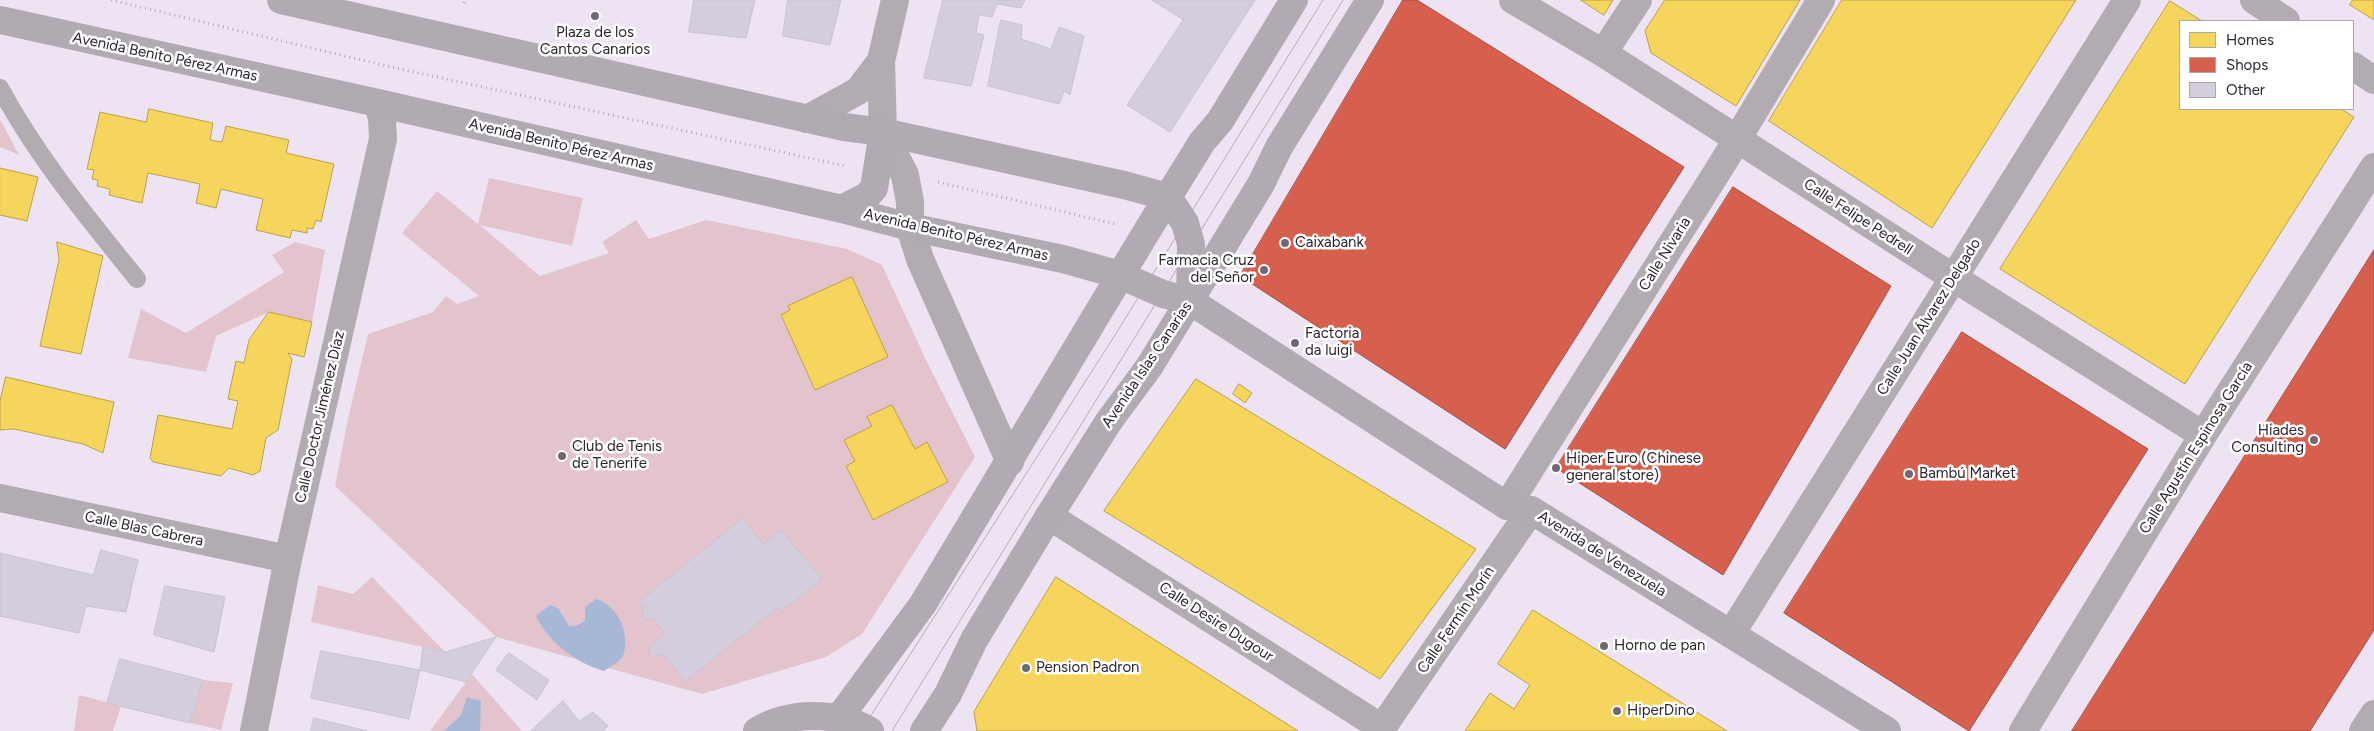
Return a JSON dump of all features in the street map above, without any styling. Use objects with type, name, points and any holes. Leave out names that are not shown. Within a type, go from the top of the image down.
[{"type":"street","points":[[281,0],[807,118],[883,132],[1124,185],[1168,197],[1185,223],[1191,244],[1190,300]]},
{"type":"street","points":[[842,209],[867,196],[874,188],[883,132],[881,61],[895,0]]},
{"type":"street","points":[[839,718],[923,604],[1147,231],[1202,142],[1220,122],[1294,0]]},
{"type":"street","name":"Avenida Islas Canarias","points":[[924,731],[948,694],[974,640],[1049,516],[1109,421],[1149,367],[1261,184],[1279,146],[1370,0]]},
{"type":"street","name":"Calle Felipe Pedrell","points":[[1513,0],[1603,53],[2203,435]]},
{"type":"street","points":[[1603,53],[1638,0]]},
{"type":"street","name":"Calle Nivaria","points":[[1519,508],[1821,0]]},
{"type":"street","name":"Calle Juan Álvarez Delgado","points":[[1731,634],[2127,0]]},
{"type":"street","points":[[2254,0],[2284,20]]},
{"type":"street","name":"Avenida Benito Pérez Armas","points":[[0,20],[378,103],[842,209],[910,228],[1063,259],[1120,275],[1163,294],[1190,300]]},
{"type":"street","points":[[807,118],[858,91],[881,61]]},
{"type":"street","points":[[2354,67],[2374,80]]},
{"type":"street","name":"Calle Doctor Jiménez Díaz","points":[[254,731],[288,560],[382,139],[382,119],[378,103]]},
{"type":"street","points":[[883,132],[905,175],[910,202],[910,228],[920,258],[1010,462]]},
{"type":"street","name":"Calle Agustín Espinosa García","points":[[2023,731],[2203,435],[2374,167]]},
{"type":"street","name":"Avenida de Venezuela","points":[[1190,300],[1519,508],[1731,634],[1887,731]]},
{"type":"street","name":"Calle Blas Cabrera","points":[[0,498],[288,560]]},
{"type":"street","name":"Calle Fermín Morín","points":[[1381,730],[1519,508]]},
{"type":"street","name":"Calle Desire Dugour","points":[[1049,516],[1381,730]]},
{"type":"street","points":[[2363,731],[2374,714]]},
{"type":"street","points":[[757,731],[768,724],[803,716],[839,718],[870,731]]},
{"type":"lane","points":[[0,88],[18,123],[51,171],[137,279]]},
{"type":"path","points":[[111,0],[391,67],[876,172]]},
{"type":"path","points":[[905,175],[1147,231]]},
{"type":"shaded area","points":[[0,119],[19,155],[0,147]]},
{"type":"shaded area","name":"Club de Tenis de Tenerife","points":[[489,178],[583,198],[572,246],[480,225],[540,276],[609,253],[602,242],[636,220],[649,239],[706,220],[847,249],[882,265],[927,362],[975,457],[862,634],[826,657],[702,694],[496,637],[335,486],[348,419],[368,334],[433,312],[446,296],[457,304],[479,296],[402,233],[437,191],[478,224]]},
{"type":"shaded area","points":[[295,242],[325,250],[312,322],[269,312],[216,336],[206,372],[128,358],[141,309],[186,333],[284,272],[272,255]]},
{"type":"shaded area","points":[[372,577],[445,652],[311,622],[318,585],[353,594]]},
{"type":"shaded area","points":[[472,674],[522,731],[430,731]]},
{"type":"shaded area","points":[[203,680],[233,683],[221,730],[190,723]]},
{"type":"shaded area","points":[[79,695],[121,706],[113,731],[74,731]]},
{"type":"water","points":[[596,599],[603,602],[616,613],[625,637],[623,656],[604,671],[583,663],[555,643],[541,626],[536,616],[550,605],[558,608],[569,626],[576,626],[585,621],[585,607]]},
{"type":"water","points":[[467,697],[481,701],[480,731],[444,731],[461,715]]},
{"type":"building: Homes","points":[[1581,0],[1613,0],[1604,15]]},
{"type":"building: Homes","points":[[1665,0],[1800,0],[1736,106],[1651,53],[1645,31]]},
{"type":"building: Homes","points":[[1842,0],[2076,0],[1932,228],[1769,121]]},
{"type":"building: Homes","points":[[2353,0],[2374,0],[2374,20],[2350,5]]},
{"type":"building: Homes","points":[[2170,1],[2200,20],[2179,20],[2179,110],[2343,110],[2354,117],[2185,384],[2000,269]]},
{"type":"building: Homes","points":[[149,109],[213,123],[210,140],[222,142],[226,126],[289,140],[286,153],[334,164],[321,222],[316,220],[313,229],[307,228],[307,233],[292,230],[290,238],[256,230],[263,199],[221,189],[216,208],[196,203],[200,184],[148,173],[142,203],[109,195],[110,189],[97,186],[98,180],[92,179],[94,170],[87,169],[100,112],[146,122]]},
{"type":"building: Homes","points":[[0,168],[38,177],[27,221],[0,215]]},
{"type":"building: Homes","points":[[57,242],[103,256],[81,354],[40,346],[59,260]]},
{"type":"building: Homes","points":[[852,277],[888,357],[815,390],[781,315],[790,310],[788,306]]},
{"type":"building: Homes","points":[[269,312],[312,322],[304,357],[288,353],[292,359],[278,430],[266,438],[260,471],[253,475],[229,468],[221,476],[153,462],[150,458],[158,415],[232,429],[238,401],[228,399],[236,361],[244,363],[249,340]]},
{"type":"building: Homes","points":[[6,377],[114,402],[103,453],[83,444],[14,429],[0,430],[0,401]]},
{"type":"building: Homes","points":[[1196,379],[1476,549],[1380,679],[1104,511]]},
{"type":"building: Homes","points":[[1239,384],[1252,393],[1245,403],[1233,394]]},
{"type":"building: Homes","points":[[892,405],[915,449],[927,442],[948,482],[873,520],[846,466],[855,461],[844,440],[872,426],[867,417]]},
{"type":"building: Homes","points":[[1056,577],[1298,731],[977,731],[974,712]]},
{"type":"building: Homes","points":[[1533,610],[1727,731],[1465,731],[1490,693],[1514,709],[1530,685],[1498,664]]},
{"type":"building: Shops","points":[[1403,0],[1417,0],[1684,167],[1505,449],[1240,276]]},
{"type":"building: Shops","points":[[1733,187],[1891,286],[1723,575],[1556,468]]},
{"type":"building: Shops","name":"Hiades Consulting","points":[[2374,250],[2374,630],[2310,731],[2072,731]]},
{"type":"building: Shops","points":[[1962,332],[2148,449],[1969,731],[1784,613]]},
{"type":"building: Other","points":[[694,0],[755,0],[746,38],[689,32]]},
{"type":"building: Other","points":[[788,0],[841,0],[830,45],[783,36]]},
{"type":"building: Other","points":[[943,0],[1025,0],[1021,8],[997,4],[992,17],[979,15],[976,33],[984,35],[971,86],[924,78]]},
{"type":"building: Other","points":[[1152,0],[1255,0],[1170,132],[1127,105],[1183,20]]},
{"type":"building: Other","points":[[1001,20],[1022,25],[1021,39],[1051,49],[1059,27],[1084,36],[1070,95],[1064,91],[1059,104],[988,86]]},
{"type":"building: Other","points":[[743,518],[763,544],[781,530],[822,579],[781,612],[777,608],[685,682],[662,653],[654,657],[649,653],[650,646],[665,634],[653,618],[647,620],[643,617],[642,611],[644,608],[639,602]]},
{"type":"building: Other","points":[[101,550],[138,560],[126,612],[86,606],[79,633],[0,616],[0,553],[93,575]]},
{"type":"building: Other","points":[[165,586],[225,597],[214,652],[154,635]]},
{"type":"building: Other","points":[[496,637],[466,682],[420,670],[423,647],[445,652]]},
{"type":"building: Other","points":[[321,651],[420,670],[409,719],[311,698]]},
{"type":"building: Other","points":[[509,653],[549,680],[537,700],[496,670]]},
{"type":"building: Other","points":[[120,659],[203,680],[190,723],[107,703]]},
{"type":"building: Other","points":[[563,701],[579,721],[593,712],[608,726],[603,731],[531,731]]},
{"type":"building: Other","points":[[314,718],[367,731],[311,731]]},
{"type":"tram line","points":[[861,731],[1110,343],[1323,0]]},
{"type":"tram line","points":[[892,731],[1343,0]]},
{"type":"place","name":"Plaza de los Cantos Canarios","points":[[595,16]]},
{"type":"place","name":"Caixabank","points":[[1285,243]]},
{"type":"place","name":"Farmacia Cruz del Señor","points":[[1264,270]]},
{"type":"place","name":"Factoria da luigi","points":[[1295,343]]},
{"type":"place","name":"Hiades Consulting","points":[[2314,440]]},
{"type":"place","name":"Club de Tenis de Tenerife","points":[[562,456]]},
{"type":"place","name":"Hiper Euro (Chinese general store)","points":[[1556,468]]},
{"type":"place","name":"Bambú Market","points":[[1909,474]]},
{"type":"place","name":"Horno de pan","points":[[1604,646]]},
{"type":"place","name":"Pension Padron","points":[[1026,668]]},
{"type":"place","name":"HiperDino","points":[[1617,711]]}]
